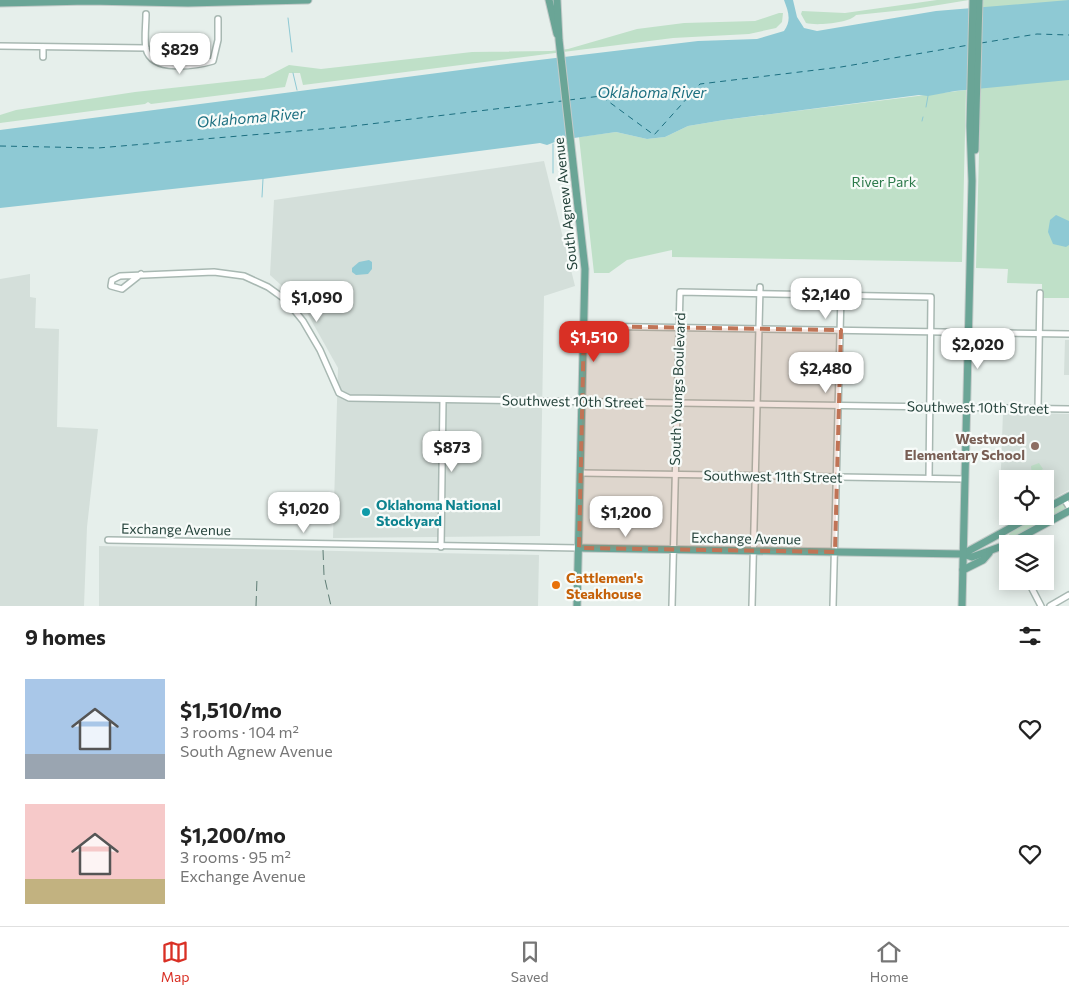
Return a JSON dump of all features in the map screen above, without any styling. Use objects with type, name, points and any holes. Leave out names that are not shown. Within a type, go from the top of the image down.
[{"type":"main road","points":[[0,3],[88,1],[188,3],[308,0]]},
{"type":"main road","name":"South Agnew Avenue","points":[[549,0],[556,21],[559,40],[585,254],[577,606]]},
{"type":"main road","points":[[558,4],[562,0]]},
{"type":"main road","points":[[962,606],[972,181],[973,0]]},
{"type":"main road","points":[[973,125],[979,0]]},
{"type":"main road","name":"South Agnew Avenue","points":[[556,21],[558,4]]},
{"type":"main road","points":[[1054,504],[1067,497]]},
{"type":"main road","name":"Exchange Avenue","points":[[1025,535],[1069,511]]},
{"type":"main road","name":"Exchange Avenue","points":[[963,554],[1016,525]]},
{"type":"main road","name":"Exchange Avenue","points":[[579,548],[963,554],[972,558],[999,548]]},
{"type":"main road","points":[[963,570],[983,560],[989,552]]},
{"type":"street","points":[[146,14],[146,48],[150,57],[163,64],[189,65],[213,61],[218,40],[218,19]]},
{"type":"street","points":[[0,46],[146,48]]},
{"type":"street","points":[[43,47],[43,56]]},
{"type":"street","name":"Southwest 10th Street","points":[[141,274],[122,289],[111,286],[112,280],[120,276],[141,274],[214,272],[238,275],[254,280],[282,296],[298,313],[320,350],[341,395],[349,398],[1069,408]]},
{"type":"street","points":[[752,606],[760,287]]},
{"type":"street","name":"South Youngs Boulevard","points":[[672,606],[680,292],[759,294]]},
{"type":"street","points":[[1038,408],[1040,293]]},
{"type":"street","points":[[759,294],[930,296],[933,301],[929,478]]},
{"type":"street","points":[[834,606],[841,295]]},
{"type":"street","points":[[584,326],[1069,334]]},
{"type":"street","points":[[441,547],[443,400]]},
{"type":"street","name":"Southwest 11th Street","points":[[580,473],[965,479]]},
{"type":"street","points":[[1067,497],[1069,507]]},
{"type":"street","name":"Exchange Avenue","points":[[108,540],[579,548]]},
{"type":"street","points":[[1033,590],[1041,606]]},
{"type":"street","points":[[1050,606],[1069,595]]},
{"type":"highlighted area","points":[[584,326],[841,330],[835,552],[579,548]]},
{"type":"shaded area","points":[[544,161],[575,286],[544,296],[540,536],[333,538],[338,368],[302,304],[270,275],[274,200]]},
{"type":"shaded area","points":[[30,274],[30,297],[36,298],[35,328],[59,329],[57,427],[98,429],[87,527],[84,606],[0,606],[0,279]]},
{"type":"shaded area","points":[[1065,340],[1069,340],[1069,375],[1064,375]]},
{"type":"shaded area","name":"Westwood Elementary School","points":[[1003,412],[1069,414],[1069,490],[1054,498],[1054,470],[1001,470]]},
{"type":"shaded area","points":[[99,546],[539,555],[538,606],[99,606]]},
{"type":"green space","points":[[937,0],[969,0],[914,9],[856,15],[847,20],[825,24],[806,23],[801,14],[802,11],[845,13]]},
{"type":"green space","points":[[983,0],[1069,0],[1069,298],[1042,298],[1042,284],[1007,283],[1008,269],[976,268]]},
{"type":"green space","points":[[783,13],[782,22],[776,28],[749,34],[673,38],[303,85],[300,73],[289,73],[285,87],[151,104],[148,102],[145,104],[0,123],[0,115],[16,110],[135,92],[264,78],[289,65],[321,69],[472,52],[551,51],[568,49],[637,29],[684,23],[755,21]]},
{"type":"green space","name":"River Park","points":[[966,90],[962,262],[672,257],[672,250],[627,260],[609,273],[594,273],[579,137],[616,132],[647,139],[665,137],[688,126],[724,120]]},
{"type":"green space","points":[[1039,463],[1043,469],[1031,470],[1031,466]]},
{"type":"green space","points":[[1063,502],[1067,509],[1054,516],[1054,507]]},
{"type":"green space","points":[[1037,525],[1019,535],[1008,535],[1019,526]]},
{"type":"water","name":"Oklahoma River","points":[[784,0],[793,0],[797,17],[804,28],[817,31],[936,11],[1069,0],[1069,80],[955,91],[928,96],[919,95],[724,120],[688,126],[665,137],[647,139],[616,132],[560,140],[547,145],[540,143],[263,179],[0,208],[0,130],[522,62],[698,41],[757,39],[784,31],[789,19]]},
{"type":"water","points":[[1056,215],[1069,221],[1069,245],[1066,247],[1053,244],[1048,232],[1050,220]]},
{"type":"water","points":[[369,260],[372,262],[372,269],[368,274],[356,275],[352,272],[352,268],[359,262]]},
{"type":"waterway","points":[[288,18],[292,52]]},
{"type":"waterway","points":[[293,73],[297,90]]},
{"type":"waterway","points":[[926,107],[928,96]]},
{"type":"waterway","points":[[922,121],[923,117]]},
{"type":"waterway","points":[[553,144],[553,173]]},
{"type":"waterway","points":[[262,197],[263,179]]},
{"type":"ferry route","points":[[981,43],[1037,34],[1069,35]]},
{"type":"ferry route","points":[[569,100],[601,96],[654,135],[700,84],[841,67],[969,45]]},
{"type":"ferry route","points":[[0,146],[98,148],[345,127],[562,101]]},
{"type":"railway","points":[[323,550],[324,575],[331,606]]},
{"type":"railway","points":[[256,606],[257,578]]},
{"type":"place","name":"Westwood Elementary School","points":[[1035,446]]},
{"type":"place","name":"Oklahoma National Stockyard","points":[[366,512]]},
{"type":"place","name":"Cattlemen's Steakhouse","points":[[556,585]]}]
